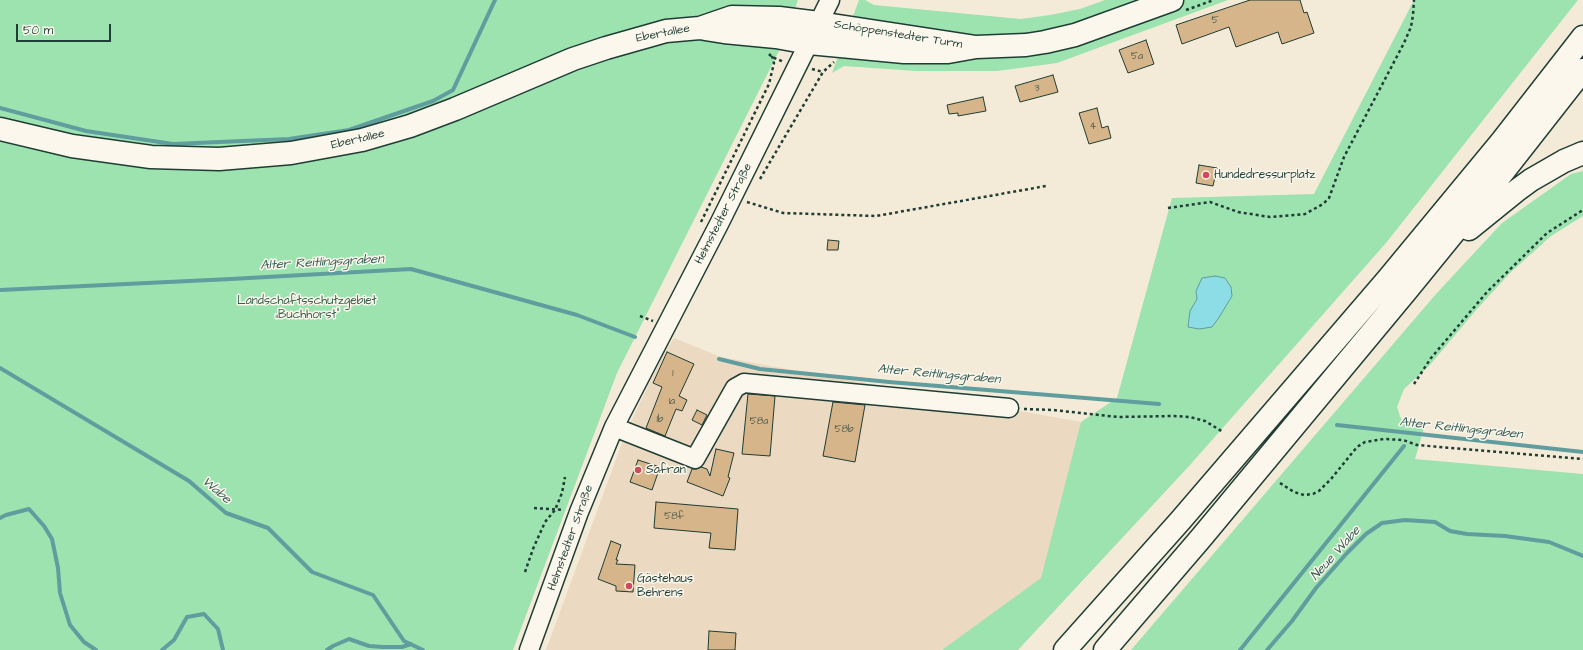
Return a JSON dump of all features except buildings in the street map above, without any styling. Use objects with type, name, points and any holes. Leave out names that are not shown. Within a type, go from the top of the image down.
[{"type":"main road","name":"Schöppenstedter Turm","points":[[819,23],[976,46],[1026,45],[1075,35],[1172,0]]},
{"type":"main road","name":"Ebertallee","points":[[0,129],[72,146],[151,157],[219,159],[291,153],[362,140],[410,126],[455,109],[573,59],[666,31],[700,28],[732,17],[779,18],[819,23]]},
{"type":"main road","name":"Ebertallee","points":[[700,28],[776,37],[810,43]]},
{"type":"main road","points":[[1065,650],[1180,521],[1388,279],[1502,141],[1583,37]]},
{"type":"main road","name":"Schöppenstedter Turm","points":[[810,43],[904,52],[948,52],[976,46]]},
{"type":"main road","points":[[1106,650],[1407,290],[1503,172],[1583,70]]},
{"type":"main road","points":[[1407,290],[1473,226],[1516,191],[1548,170],[1583,153]]},
{"type":"street","name":"Helmstedter Straße","points":[[529,650],[579,512],[614,427],[719,224],[830,0]]},
{"type":"street","points":[[614,427],[695,459],[735,388],[744,383],[1009,408]]},
{"type":"path","points":[[1168,208],[1210,202],[1238,212],[1270,218],[1305,214],[1323,204],[1329,198],[1344,158],[1404,43],[1411,27],[1414,0]]},
{"type":"path","points":[[758,181],[823,72]]},
{"type":"path","points":[[746,202],[783,213],[876,216],[1046,186]]},
{"type":"path","points":[[743,208],[750,195]]},
{"type":"path","points":[[1414,384],[1431,358],[1492,286],[1547,233],[1583,210]]},
{"type":"path","points":[[1009,408],[1053,410],[1118,417],[1190,417],[1205,421],[1223,432]]},
{"type":"path","points":[[1280,483],[1294,492],[1304,495],[1312,494],[1319,491],[1357,447],[1365,442],[1384,439],[1403,440],[1417,445],[1583,459]]},
{"type":"path","points":[[525,572],[545,522],[555,510],[562,493],[564,477]]},
{"type":"path","points":[[534,508],[555,510]]},
{"type":"shaded area","points":[[674,338],[721,357],[1081,422],[1073,487],[1057,574],[1001,650],[546,650],[626,432],[664,353]]},
{"type":"green space","name":"Landschaftsschutzgebiet „Buchhorst“","points":[[0,0],[798,0],[782,45],[617,373],[513,650],[0,650]]},
{"type":"green space","points":[[859,0],[865,0],[874,5],[1021,19],[1080,9],[1105,0],[1228,0],[1057,63],[997,71],[916,71],[844,66],[832,73]]},
{"type":"green space","points":[[1414,0],[1578,0],[1386,243],[1190,465],[1018,650],[942,650],[1041,578],[1081,422],[1117,398],[1172,198],[1314,194]]},
{"type":"green space","points":[[1583,171],[1583,216],[1551,236],[1510,273],[1477,309],[1429,366],[1404,389],[1397,407],[1402,422],[1424,428],[1415,459],[1583,474],[1583,650],[1131,650],[1436,294],[1502,223],[1571,174]]},
{"type":"water","points":[[1215,276],[1225,278],[1231,287],[1232,296],[1212,327],[1199,329],[1188,327],[1190,311],[1197,299],[1196,291],[1202,278]]},
{"type":"waterway","points":[[0,108],[86,131],[173,144],[289,139],[349,130],[433,101],[453,90],[495,0]]},
{"type":"waterway","name":"Alter Reitlingsgraben","points":[[0,290],[411,269],[577,315],[635,337]]},
{"type":"waterway","name":"Alter Reitlingsgraben","points":[[719,359],[760,369],[889,382],[1159,404]]},
{"type":"waterway","name":"Wabe","points":[[0,368],[189,481],[226,513],[268,528],[312,572],[373,595],[404,641],[423,650]]},
{"type":"waterway","name":"Alter Reitlingsgraben","points":[[1337,425],[1583,452]]},
{"type":"waterway","points":[[1240,650],[1404,446]]},
{"type":"waterway","points":[[0,518],[29,509],[44,526],[52,539],[58,568],[60,593],[70,625],[84,642],[96,650]]},
{"type":"waterway","name":"Neue Wabe","points":[[1267,650],[1292,621],[1316,588],[1347,553],[1366,534],[1382,523],[1405,520],[1435,522],[1450,531],[1467,534],[1505,536],[1549,542],[1583,556]]},
{"type":"waterway","points":[[162,650],[174,640],[187,617],[204,614],[218,629],[223,650]]},
{"type":"waterway","points":[[327,650],[349,639],[369,646],[402,647],[411,644]]},
{"type":"place","name":"Hundedressurplatz","points":[[1206,175]]},
{"type":"place","name":"Safran","points":[[638,470]]},
{"type":"place","name":"Gästehaus Behrens","points":[[629,586]]}]
